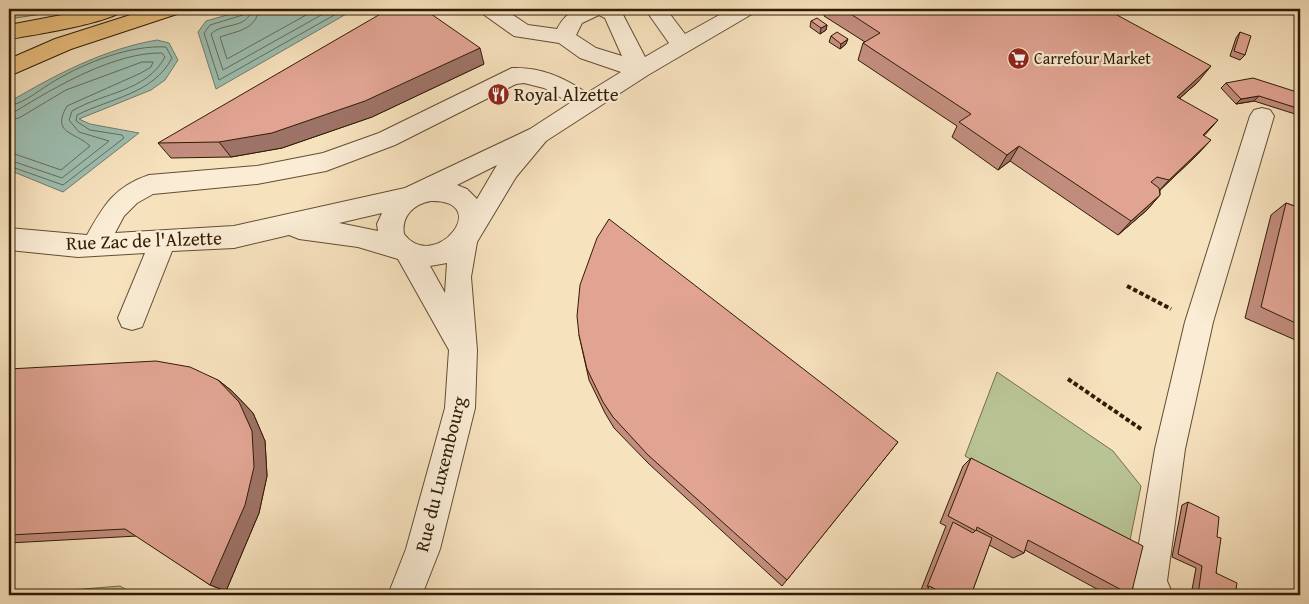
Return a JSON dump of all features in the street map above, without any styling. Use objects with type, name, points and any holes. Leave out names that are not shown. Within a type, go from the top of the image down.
[{"type":"highway","points":[[9,32],[96,15],[116,9]]},
{"type":"highway","points":[[9,68],[63,44],[170,9]]},
{"type":"street","points":[[490,9],[522,30],[565,37],[588,53],[640,70]]},
{"type":"street","points":[[565,37],[569,24],[578,14],[594,9]]},
{"type":"street","points":[[604,9],[613,14],[640,70]]},
{"type":"street","points":[[655,9],[682,45]]},
{"type":"street","points":[[463,350],[403,250],[392,240],[390,222],[394,212],[415,195],[538,135],[640,70],[745,9]]},
{"type":"street","points":[[95,245],[115,209],[128,196],[149,185],[256,175],[326,162],[387,139],[512,76],[531,74],[550,79],[588,104]]},
{"type":"street","points":[[1156,595],[1149,585],[1170,449],[1199,322],[1262,116]]},
{"type":"street","points":[[403,250],[420,256],[438,254],[455,247],[467,233],[505,174],[538,135]]},
{"type":"street","points":[[415,195],[443,191],[464,200],[472,217],[467,233]]},
{"type":"street","name":"Rue Zac de l'Alzette","points":[[9,239],[78,246],[234,237],[415,195]]},
{"type":"street","name":"Rue Zac de l'Alzette","points":[[278,227],[358,236],[403,250]]},
{"type":"street","name":"Rue du Luxembourg","points":[[405,595],[424,549],[460,408],[463,350],[458,277],[467,233]]},
{"type":"street","points":[[132,318],[163,241]]},
{"type":"path","points":[[1127,286],[1199,322]]},
{"type":"path","points":[[1068,379],[1170,449]]},
{"type":"green space","points":[[9,9],[74,9],[9,19]]},
{"type":"green space","points":[[997,372],[1113,451],[1141,486],[1128,550],[965,456]]},
{"type":"green space","points":[[120,586],[135,595],[9,595]]},
{"type":"water","points":[[248,9],[355,9],[216,89],[198,32],[206,21]]},
{"type":"water","points":[[157,40],[169,43],[178,60],[165,80],[151,90],[79,119],[90,124],[139,133],[63,192],[9,170],[9,102],[44,82],[99,56]]},
{"type":"building","points":[[389,9],[424,9],[480,48],[365,101],[272,133],[219,142],[158,143]]},
{"type":"building","points":[[843,9],[1106,9],[1211,66],[1177,97],[1218,120],[1203,135],[1211,140],[1169,180],[1157,177],[1151,182],[1159,188],[1160,195],[1131,221],[1019,146],[1007,155],[959,122],[971,114],[863,43],[880,33]]},
{"type":"building","points":[[817,18],[827,25],[821,28],[811,21]]},
{"type":"building","points":[[837,32],[848,39],[841,44],[831,36]]},
{"type":"building","points":[[1240,32],[1251,36],[1245,55],[1234,51]]},
{"type":"building","points":[[1253,78],[1300,93],[1300,109],[1259,96],[1241,99],[1226,83]]},
{"type":"building","points":[[1286,203],[1300,208],[1300,325],[1261,307]]},
{"type":"building","points":[[609,219],[898,442],[787,580],[648,455],[613,417],[603,402],[587,369],[579,335],[577,316],[580,285],[597,238]]},
{"type":"building","points":[[156,361],[190,367],[218,380],[239,402],[252,431],[254,467],[245,505],[210,585],[125,529],[9,535],[9,369]]},
{"type":"building","points":[[971,458],[1143,546],[1131,595],[1028,540],[1024,553],[977,527],[976,531],[948,516]]},
{"type":"building","points":[[1188,502],[1219,517],[1217,537],[1221,538],[1216,573],[1237,583],[1235,595],[1198,595],[1202,566],[1178,554]]},
{"type":"building","points":[[953,522],[973,533],[976,530],[992,538],[971,595],[946,595],[929,586],[927,587]]},
{"type":"building","points":[[929,586],[946,595],[926,595]]},
{"type":"place","name":"Carrefour Market","points":[[1018,58]]},
{"type":"place","name":"Royal Alzette","points":[[498,94]]}]
